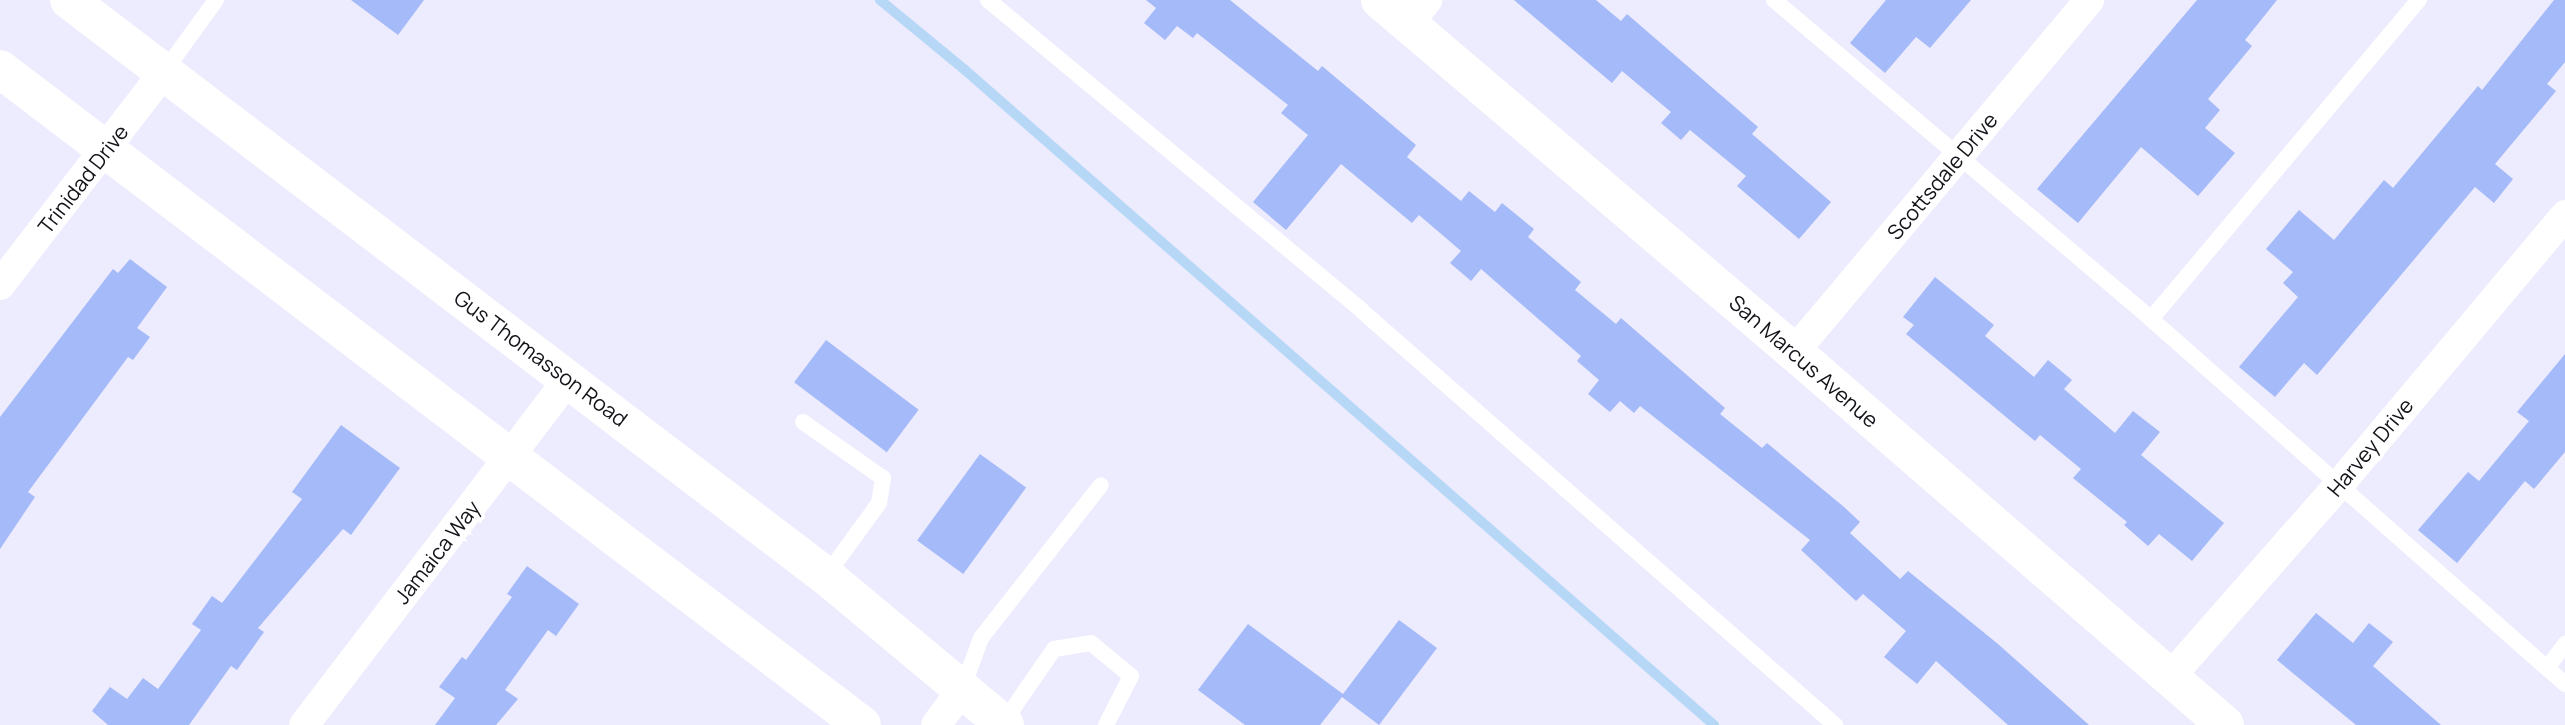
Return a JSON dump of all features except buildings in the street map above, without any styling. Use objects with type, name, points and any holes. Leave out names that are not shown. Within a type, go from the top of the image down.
[{"type":"main road","name":"Gus Thomasson Road","points":[[69,0],[826,576],[1004,724]]},
{"type":"main road","name":"San Marcus Avenue","points":[[1405,8],[1794,352],[2225,725]]},
{"type":"main road","points":[[0,69],[862,725]]},
{"type":"street","name":"Scottsdale Drive","points":[[1794,352],[2089,0]]},
{"type":"street","name":"Trinidad Drive","points":[[0,285],[164,72]]},
{"type":"street","name":"Harvey Drive","points":[[2171,676],[2338,486],[2565,215]]},
{"type":"street","name":"Jamaica Way","points":[[304,725],[569,379]]},
{"type":"street","points":[[936,725],[962,690]]},
{"type":"lane","points":[[164,72],[216,0]]},
{"type":"lane","points":[[988,0],[1362,311],[1835,725]]},
{"type":"lane","points":[[1774,0],[2151,319],[2565,684]]},
{"type":"lane","points":[[2151,319],[2419,0]]},
{"type":"lane","points":[[803,422],[883,478],[879,503],[826,576]]},
{"type":"lane","points":[[962,690],[981,638],[1101,485]]},
{"type":"lane","points":[[1004,724],[1054,649],[1091,643],[1131,676],[1106,725]]},
{"type":"lane","points":[[2547,668],[2565,644]]},
{"type":"waterway","points":[[880,0],[965,70],[1714,725]]}]
